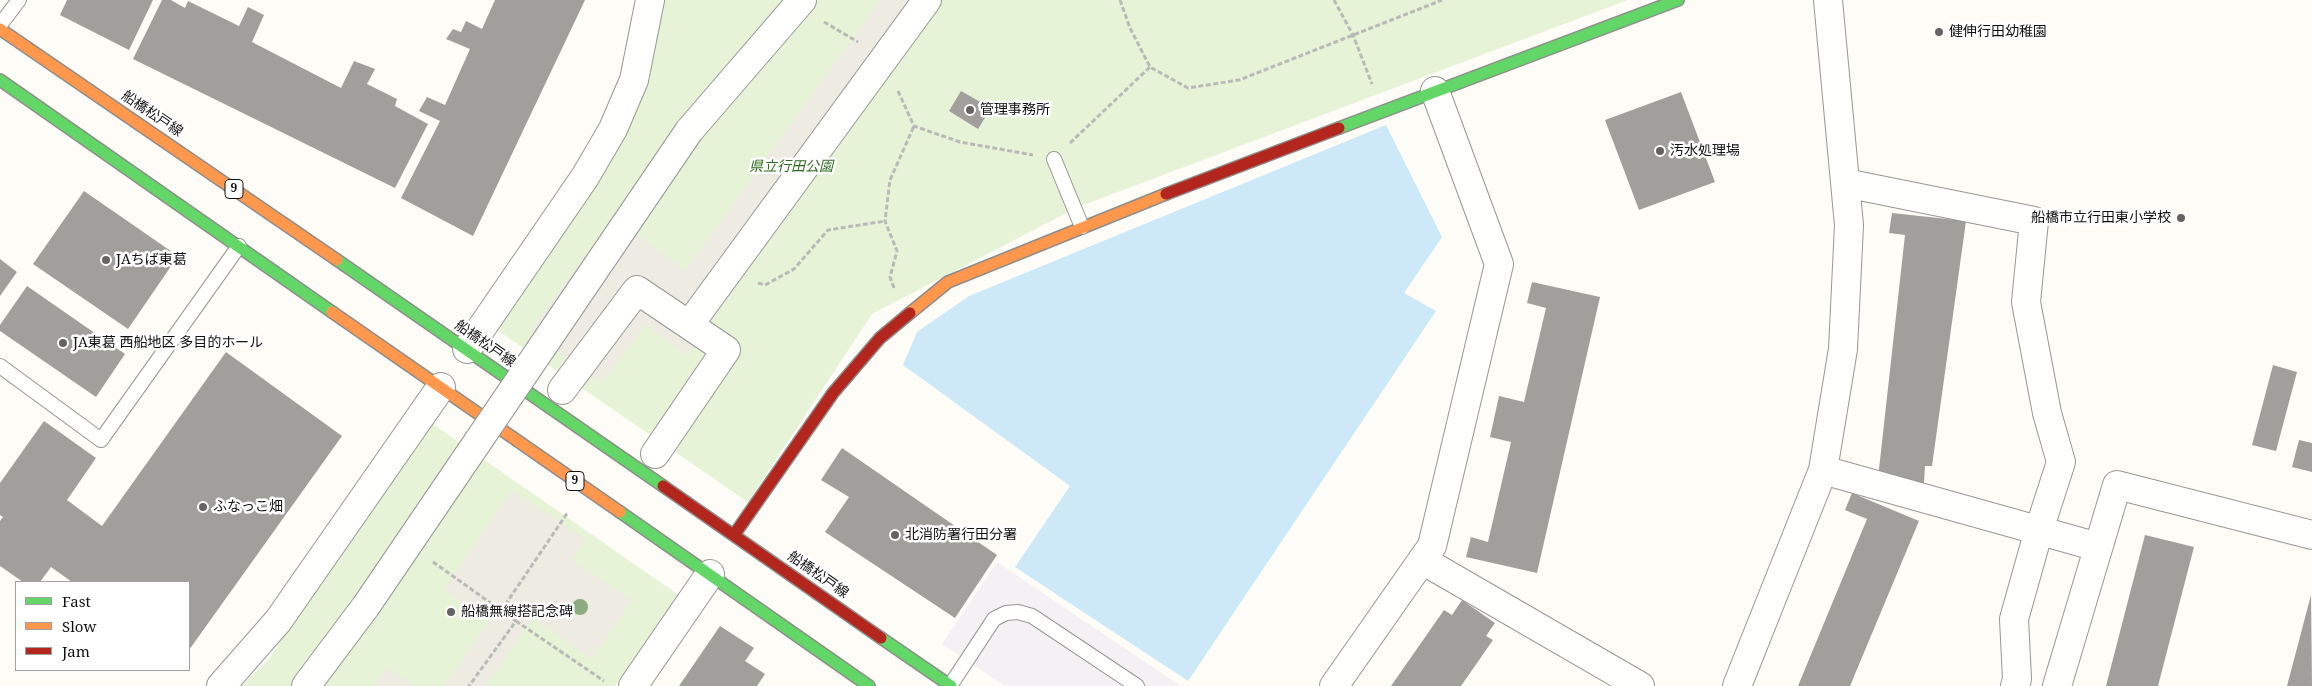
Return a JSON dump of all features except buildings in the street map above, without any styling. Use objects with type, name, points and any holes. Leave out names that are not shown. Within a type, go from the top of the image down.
[{"type":"main road","points":[[734,535],[833,392],[880,338],[948,282],[1082,226],[1382,110],[1678,0]]},
{"type":"main road","name":"船橋松戸線","points":[[0,27],[950,686]]},
{"type":"main road","name":"9","points":[[0,80],[869,686]]},
{"type":"street","points":[[468,350],[585,177],[613,129],[634,80],[650,0]]},
{"type":"street","points":[[689,324],[927,0]]},
{"type":"street","points":[[1738,686],[1822,470],[1843,349],[1849,225],[1828,0]]},
{"type":"street","points":[[306,686],[366,606],[689,131],[800,3]]},
{"type":"street","points":[[1334,686],[1432,546],[1499,264],[1435,90]]},
{"type":"street","points":[[1845,183],[2034,221],[2026,302],[2046,413],[2061,462],[2038,530],[2014,619],[2017,679],[2015,686]]},
{"type":"street","points":[[562,390],[637,290],[689,324],[726,350],[655,454]]},
{"type":"street","points":[[221,686],[278,621],[441,387]]},
{"type":"street","points":[[1822,470],[2098,547]]},
{"type":"street","points":[[2056,686],[2117,485],[2312,535]]},
{"type":"street","points":[[1422,560],[1640,686]]},
{"type":"street","points":[[633,686],[710,574]]},
{"type":"lane","points":[[0,27],[19,0]]},
{"type":"lane","points":[[1054,159],[1082,226]]},
{"type":"lane","points":[[0,366],[101,440],[239,246]]},
{"type":"lane","points":[[950,686],[994,619],[1006,613],[1018,612],[1032,616],[1137,686]]},
{"type":"path","points":[[1120,0],[1130,28],[1150,67],[1188,88],[1238,80],[1442,0]]},
{"type":"path","points":[[1334,0],[1353,35],[1382,110]]},
{"type":"path","points":[[800,3],[883,58],[914,126],[960,142],[1054,159],[1150,67]]},
{"type":"path","points":[[906,317],[890,277],[896,251],[885,221],[890,180],[914,126]]},
{"type":"path","points":[[728,272],[765,286],[794,268],[828,230],[885,221]]},
{"type":"path","points":[[502,611],[571,508]]},
{"type":"path","points":[[425,557],[611,686]]},
{"type":"path","points":[[469,686],[516,621]]},
{"type":"shaded area","points":[[880,0],[943,0],[687,355],[645,325],[602,384],[530,332],[613,217],[686,270]]},
{"type":"shaded area","points":[[512,490],[586,539],[572,560],[632,600],[592,659],[533,618],[487,686],[445,686],[489,621],[444,590]]},
{"type":"shaded area","points":[[997,562],[1181,686],[1005,686],[942,644]]},
{"type":"shaded area","points":[[387,667],[415,686],[375,686]]},
{"type":"green space","name":"県立行田公園","points":[[664,0],[1628,0],[1078,207],[872,314],[748,502],[494,328],[608,166],[645,83]]},
{"type":"green space","points":[[430,422],[680,596],[615,686],[241,686],[268,660]]},
{"type":"water","points":[[1386,125],[1442,237],[1404,293],[1436,311],[1188,681],[1015,567],[1070,486],[903,365],[917,332],[969,296]]},
{"type":"traffic: fast","points":[[1339,128],[1678,0]]},
{"type":"traffic: fast","points":[[0,80],[332,312]]},
{"type":"traffic: fast","points":[[337,260],[663,486]]},
{"type":"traffic: fast","points":[[620,512],[869,686]]},
{"type":"traffic: fast","points":[[881,638],[951,686]]},
{"type":"traffic: slow","points":[[0,29],[337,260]]},
{"type":"traffic: slow","points":[[910,313],[948,282],[1166,194]]},
{"type":"traffic: slow","points":[[332,312],[620,512]]},
{"type":"traffic: jam","points":[[1166,194],[1339,128]]},
{"type":"traffic: jam","points":[[734,535],[833,393],[880,338],[910,313]]},
{"type":"traffic: jam","points":[[663,486],[881,638]]},
{"type":"place","name":"健伸行田幼稚園","points":[[1939,32]]},
{"type":"place","name":"管理事務所","points":[[970,110]]},
{"type":"place","name":"汚水処理場","points":[[1660,151]]},
{"type":"place","name":"船橋市立行田東小学校","points":[[2181,218]]},
{"type":"place","name":"JAちば東葛","points":[[106,260]]},
{"type":"place","name":"JA東葛 西船地区 多目的ホール","points":[[63,343]]},
{"type":"place","name":"ふなっこ畑","points":[[203,507]]},
{"type":"place","name":"北消防署行田分署","points":[[895,535]]},
{"type":"place","name":"船橋無線搭記念碑","points":[[451,612]]}]
